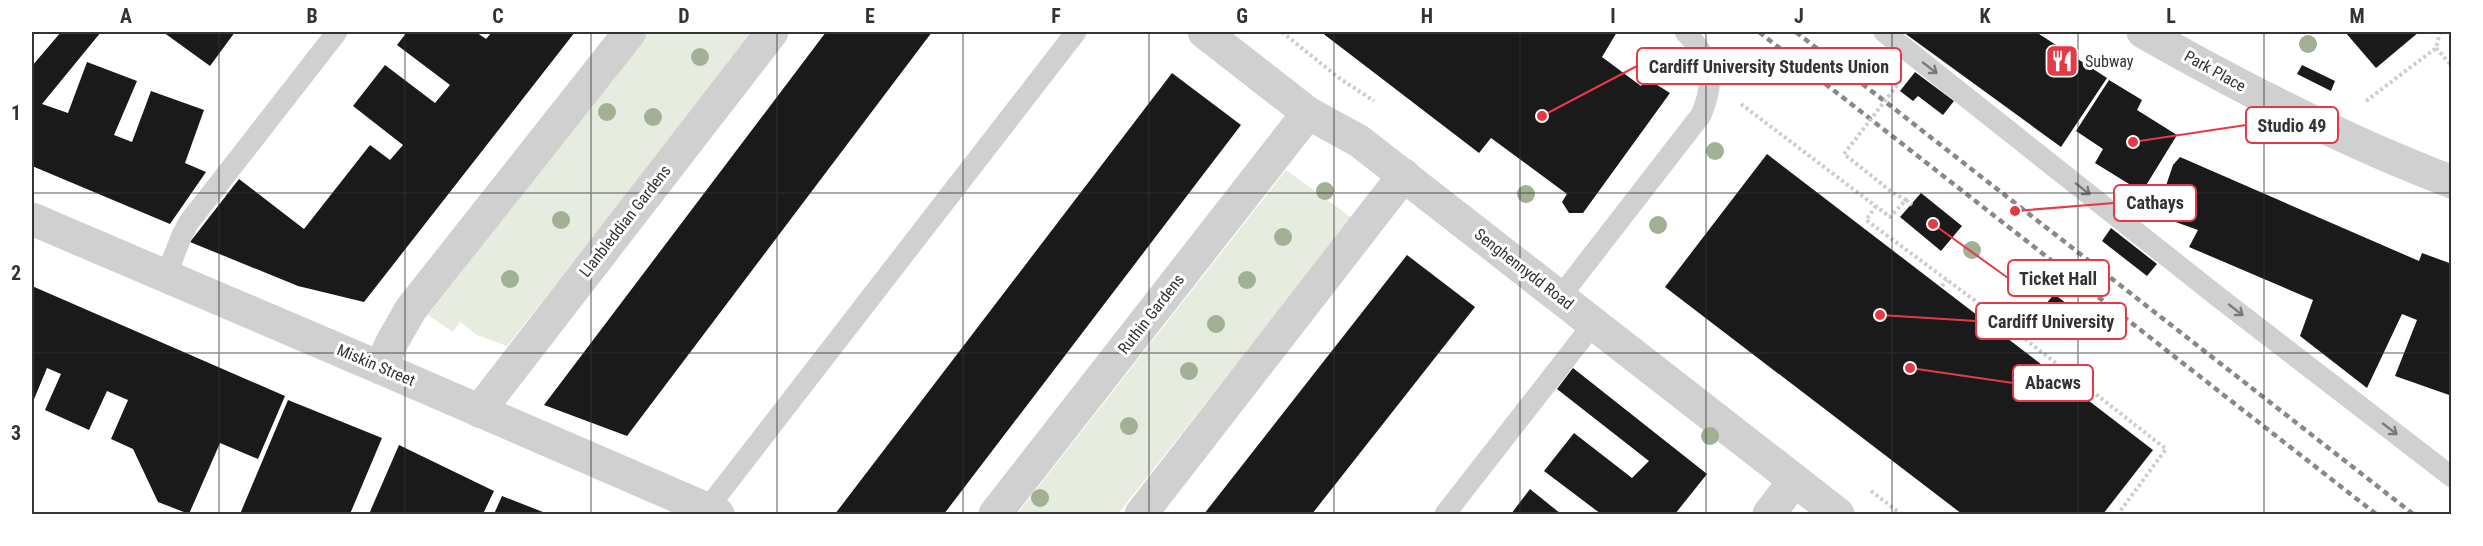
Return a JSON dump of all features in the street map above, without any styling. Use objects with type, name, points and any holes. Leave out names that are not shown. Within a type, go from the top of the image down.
[{"type":"street","points":[[381,368],[392,342],[411,309],[630,32]]},
{"type":"street","name":"Llanbleddian Gardens","points":[[479,411],[772,32]]},
{"type":"street","name":"Senghennydd Road","points":[[1204,32],[1308,113],[1359,141],[1404,175],[1838,514]]},
{"type":"street","name":"Park Place","points":[[2143,32],[2281,107],[2372,150],[2451,182]]},
{"type":"street","name":"Ruthin Gardens","points":[[995,514],[1308,113]]},
{"type":"street","points":[[1141,514],[1404,175]]},
{"type":"street","name":"Miskin Street","points":[[32,219],[713,512]]},
{"type":"street","points":[[1768,514],[1794,481]]},
{"type":"lane","points":[[166,276],[189,222],[337,32]]},
{"type":"lane","points":[[713,512],[1076,32]]},
{"type":"lane","points":[[1560,297],[1701,115],[1709,96],[1711,75],[1702,51],[1685,32]]},
{"type":"lane","points":[[1884,32],[2217,296],[2451,477]]},
{"type":"lane","points":[[1445,514],[1594,324]]},
{"type":"path","points":[[2366,101],[2436,48],[2440,32]]},
{"type":"path","points":[[2436,48],[2451,66]]},
{"type":"path","points":[[1901,80],[1844,154],[1912,205]]},
{"type":"path","points":[[1741,104],[1890,217],[1906,200]]},
{"type":"path","points":[[1876,206],[1866,220],[2166,449],[2118,514]]},
{"type":"path","points":[[1942,286],[1947,280]]},
{"type":"shaded area","points":[[649,32],[755,32],[507,346],[477,335],[460,322],[453,332],[428,315]]},
{"type":"shaded area","points":[[1286,170],[1352,218],[1118,514],[1017,514]]},
{"type":"building","points":[[61,32],[101,32],[42,104],[68,113],[87,62],[137,81],[114,135],[132,142],[151,91],[204,110],[185,163],[206,172],[170,224],[32,166],[32,66]]},
{"type":"building","points":[[163,32],[235,32],[210,66]]},
{"type":"building","points":[[407,32],[476,32],[486,39],[492,32],[575,32],[364,302],[298,286],[190,242],[239,179],[304,229],[370,145],[390,160],[403,145],[353,106],[385,65],[435,103],[450,85],[397,45]]},
{"type":"building","points":[[826,32],[932,32],[627,436],[544,405]]},
{"type":"building","points":[[1321,32],[1617,32],[1602,57],[1641,86],[1646,78],[1670,93],[1583,213],[1569,213],[1562,202],[1567,194],[1491,138],[1479,153]]},
{"type":"building","points":[[1903,32],[2036,32],[2107,78],[2061,147]]},
{"type":"building","points":[[2345,32],[2419,32],[2376,68]]},
{"type":"building","points":[[2302,65],[2335,81],[2331,91],[2297,74]]},
{"type":"building","points":[[1915,72],[1954,101],[1943,115],[1918,96],[1913,101],[1900,91]]},
{"type":"building","points":[[1172,73],[1241,125],[944,514],[835,514]]},
{"type":"building","points":[[2109,80],[2142,100],[2137,110],[2177,135],[2142,192],[2095,163],[2103,149],[2076,131]]},
{"type":"building","points":[[1767,154],[2153,450],[2103,514],[1962,514],[1665,287]]},
{"type":"building","points":[[2180,157],[2419,261],[2422,253],[2452,264],[2452,396],[2395,376],[2417,320],[2402,314],[2367,388],[2300,336],[2313,300],[2189,247],[2198,230],[2156,215],[2173,165]]},
{"type":"building","points":[[1921,193],[1962,226],[1941,251],[1900,217]]},
{"type":"building","points":[[2111,228],[2157,264],[2147,276],[2102,241]]},
{"type":"building","points":[[1407,255],[1475,307],[1312,514],[1204,514]]},
{"type":"building","points":[[32,286],[285,396],[258,459],[220,443],[189,514],[158,502],[133,449],[111,439],[128,400],[107,391],[89,430],[45,410],[61,374],[47,368],[32,404]]},
{"type":"building","points":[[2054,294],[2095,325],[2087,335],[2046,304]]},
{"type":"building","points":[[1573,368],[1707,474],[1675,514],[1601,514],[1544,471],[1574,433],[1632,478],[1649,461],[1557,389]]},
{"type":"building","points":[[288,400],[382,438],[350,514],[240,514]]},
{"type":"building","points":[[399,445],[494,491],[483,514],[369,514]]},
{"type":"building","points":[[1530,489],[1561,514],[1511,514]]},
{"type":"building","points":[[502,496],[548,514],[494,514]]},
{"type":"railway","points":[[1759,32],[2376,514]]},
{"type":"railway","points":[[1796,32],[2413,514]]},
{"type":"place","name":"Subway","points":[[2062,61]]},
{"type":"place","name":"Cardiff University Students Union","points":[[1542,116]]},
{"type":"place","name":"Studio 49","points":[[2133,142]]},
{"type":"place","name":"Cathays","points":[[2015,211]]},
{"type":"place","name":"Ticket Hall","points":[[1933,224]]},
{"type":"place","name":"Cardiff University","points":[[1880,315]]},
{"type":"place","name":"Abacws","points":[[1910,368]]}]
